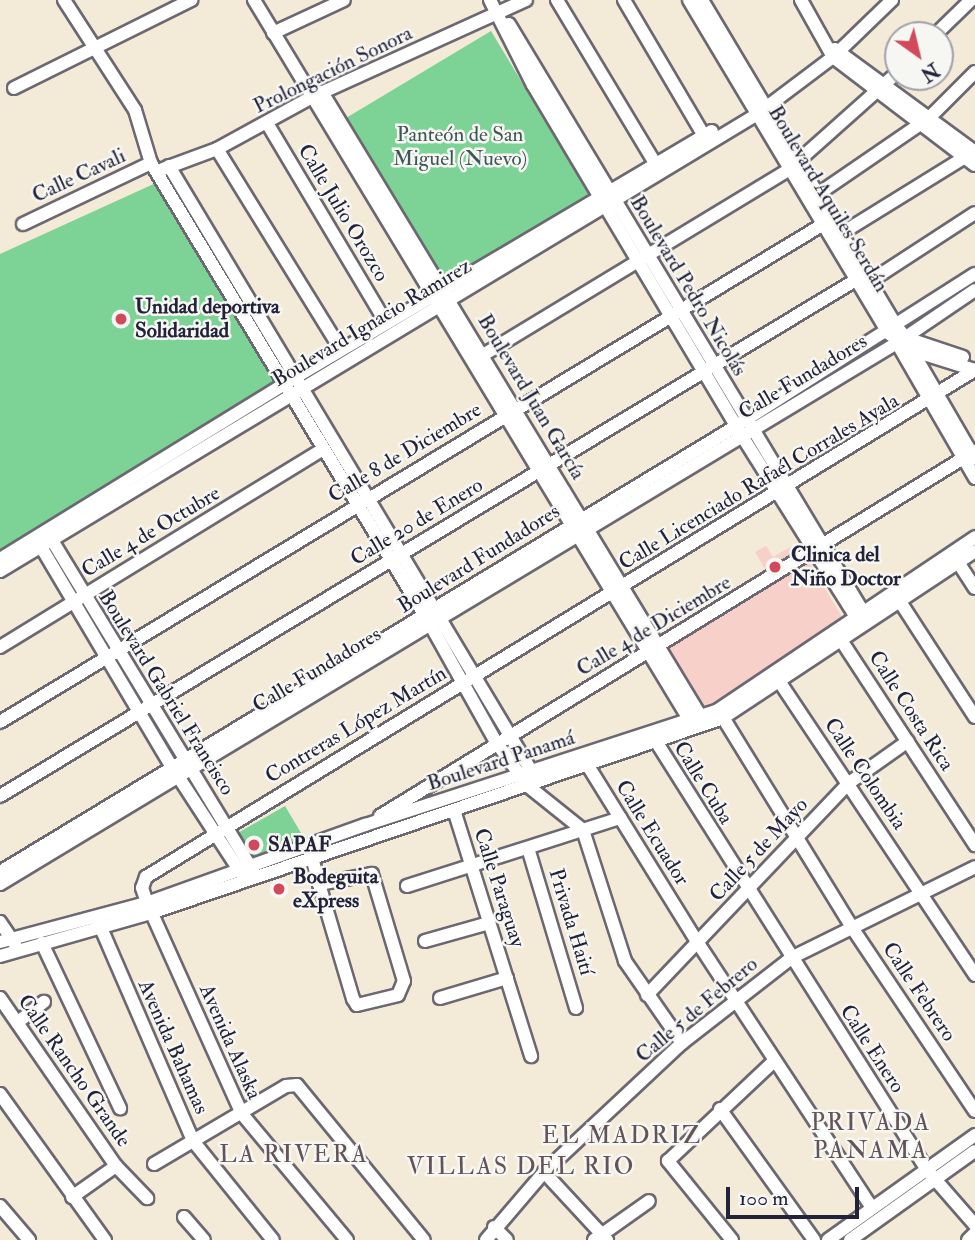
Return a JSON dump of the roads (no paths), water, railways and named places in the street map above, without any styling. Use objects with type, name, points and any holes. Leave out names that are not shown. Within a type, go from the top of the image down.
[{"type":"street","points":[[64,0],[135,110],[154,168],[292,387],[369,497],[440,613],[509,735],[531,783]]},
{"type":"street","name":"Boulevard Juan García","points":[[254,0],[273,33],[317,94],[441,297],[505,415],[544,468],[697,721]]},
{"type":"street","points":[[273,33],[344,0]]},
{"type":"street","name":"Prolongación Sonora","points":[[154,168],[169,166],[217,149],[317,94],[495,8],[526,0]]},
{"type":"street","points":[[557,0],[655,163]]},
{"type":"street","points":[[624,0],[704,136]]},
{"type":"street","name":"Boulevard Aquiles Serdán","points":[[689,0],[760,107]]},
{"type":"street","name":"Boulevard Aquiles Serdán","points":[[702,0],[793,166],[836,237],[869,282],[900,338]]},
{"type":"street","points":[[801,0],[834,51],[973,155],[836,237]]},
{"type":"street","points":[[760,107],[834,51],[892,0]]},
{"type":"street","points":[[949,21],[971,0]]},
{"type":"street","points":[[14,88],[191,1]]},
{"type":"street","name":"Boulevard Pedro Nicolás","points":[[495,8],[744,429],[863,622]]},
{"type":"street","points":[[818,194],[925,121],[975,72]]},
{"type":"street","points":[[483,355],[793,166],[884,85]]},
{"type":"street","name":"Boulevard Ignacio Ramirez","points":[[607,198],[655,163],[760,107]]},
{"type":"street","name":"Boulevard Ignacio Ramirez","points":[[0,559],[43,538],[760,107]]},
{"type":"street","name":"Calle Julio Orozco","points":[[267,123],[386,323]]},
{"type":"street","points":[[217,149],[341,350]]},
{"type":"street","points":[[169,166],[292,387],[323,450],[389,561],[428,620],[496,742],[531,783],[583,830],[625,961],[682,1043]]},
{"type":"street","name":"Boulevard Aquiles Serdán","points":[[793,166],[818,194],[827,222]]},
{"type":"street","name":"Calle Cavali","points":[[23,223],[154,168]]},
{"type":"street","points":[[869,282],[975,213]]},
{"type":"street","name":"Calle 8 de Diciembre","points":[[0,722],[827,222]]},
{"type":"street","name":"Boulevard Aquiles Serdán","points":[[836,237],[854,281],[900,338]]},
{"type":"street","points":[[900,338],[975,274]]},
{"type":"street","name":"Calle 20 de Enero","points":[[0,796],[854,281]]},
{"type":"street","points":[[744,429],[900,338],[975,290]]},
{"type":"street","name":"Boulevard Juan García","points":[[441,297],[483,355],[517,409],[544,468]]},
{"type":"street","name":"Boulevard Ignacio Ramirez","points":[[292,387],[341,350],[386,323],[441,297]]},
{"type":"street","points":[[900,338],[975,362]]},
{"type":"street","points":[[900,338],[975,370]]},
{"type":"street","points":[[900,338],[933,399],[971,456],[975,478]]},
{"type":"street","name":"Calle Licenciado Rafaél Corrales Ayala","points":[[616,591],[933,399],[975,370]]},
{"type":"street","name":"Calle Fundadores","points":[[0,884],[181,768],[744,429]]},
{"type":"street","name":"Calle 4 de Octubre","points":[[0,648],[323,450]]},
{"type":"street","name":"Calle 4 de Diciembre","points":[[365,825],[496,742],[971,456]]},
{"type":"street","name":"Boulevard Panamá","points":[[1,955],[10,944],[149,908],[310,851],[454,810],[720,714],[898,598],[955,558],[975,537]]},
{"type":"street","name":"Boulevard Ignacio Ramirez","points":[[0,571],[43,538]]},
{"type":"street","name":"Boulevard Gabriel Francisco","points":[[43,538],[147,707],[181,768],[248,872]]},
{"type":"street","name":"Boulevard Panamá","points":[[955,558],[975,551]]},
{"type":"street","points":[[955,558],[975,588]]},
{"type":"street","name":"Contreras López Martín","points":[[149,908],[142,888],[146,877],[616,591]]},
{"type":"street","points":[[898,598],[975,717]]},
{"type":"street","name":"Calle Costa Rica","points":[[840,638],[975,845]]},
{"type":"street","name":"Calle Colombia","points":[[777,679],[975,975]]},
{"type":"street","name":"Calle Febrero","points":[[720,714],[853,929],[975,1111]]},
{"type":"street","name":"Calle Cuba","points":[[654,738],[791,958]]},
{"type":"street","name":"Calle 5 de Mayo","points":[[647,995],[849,783],[908,741]]},
{"type":"street","name":"Calle Ecuador","points":[[585,761],[698,943],[872,1208]]},
{"type":"street","points":[[0,872],[181,768]]},
{"type":"street","name":"Boulevard Panamá","points":[[310,851],[365,825],[531,783]]},
{"type":"street","name":"Calle Paraguay","points":[[454,810],[469,867],[531,1056]]},
{"type":"street","points":[[407,886],[620,818]]},
{"type":"street","name":"Privada Haití","points":[[528,848],[576,1008]]},
{"type":"street","points":[[310,851],[319,884],[357,1006],[398,995],[404,981],[372,874],[319,884]]},
{"type":"street","name":"Calle 5 de Febrero","points":[[486,1240],[494,1227],[544,1172],[682,1043],[791,958],[975,867]]},
{"type":"street","name":"Avenida Alaska","points":[[149,908],[242,1114],[341,1238]]},
{"type":"street","points":[[0,922],[10,944]]},
{"type":"street","name":"Boulevard Panamá","points":[[10,944],[42,943],[98,923]]},
{"type":"street","name":"Avenida Bahamas","points":[[98,923],[193,1141],[273,1240]]},
{"type":"street","points":[[425,941],[489,923]]},
{"type":"street","points":[[42,943],[120,1108]]},
{"type":"street","name":"Calle Enero","points":[[791,958],[931,1174],[975,1225]]},
{"type":"street","points":[[440,998],[507,978]]},
{"type":"street","name":"Calle Rancho Grande","points":[[0,998],[116,1166],[147,1198]]},
{"type":"street","points":[[18,1022],[44,1002]]},
{"type":"street","points":[[733,1240],[668,1161],[720,1109],[774,1061]]},
{"type":"street","points":[[155,1164],[286,1086],[297,1085],[424,1240]]},
{"type":"street","points":[[0,1094],[105,1240]]},
{"type":"street","points":[[720,1109],[814,1240]]},
{"type":"street","points":[[850,1240],[975,1135]]},
{"type":"street","points":[[828,1240],[872,1208],[975,1151]]},
{"type":"street","points":[[72,1197],[116,1166]]},
{"type":"street","points":[[544,1172],[601,1238],[649,1201]]},
{"type":"street","points":[[0,1206],[29,1240]]},
{"type":"street","points":[[184,1217],[204,1240]]},
{"type":"street","points":[[494,1227],[507,1240]]},
{"type":"street","points":[[968,1240],[975,1233]]},
{"type":"place","name":"Unidad deportiva Solidaridad","points":[[121,319]]},
{"type":"place","name":"Clinica del Niño Doctor","points":[[775,567]]},
{"type":"place","name":"SAPAF","points":[[254,845]]},
{"type":"place","name":"Bodeguita eXpress","points":[[279,889]]},
{"type":"district","name":"EL MADRIZ","points":[[622,1136]]},
{"type":"district","name":"PRIVADA PANAMA","points":[[871,1137]]},
{"type":"district","name":"LA RIVERA","points":[[294,1155]]},
{"type":"district","name":"VILLAS DEL RIO","points":[[521,1167]]},
{"type":"park label","name":"Panteón de San Miguel (Nuevo)","points":[[460,147]]}]
